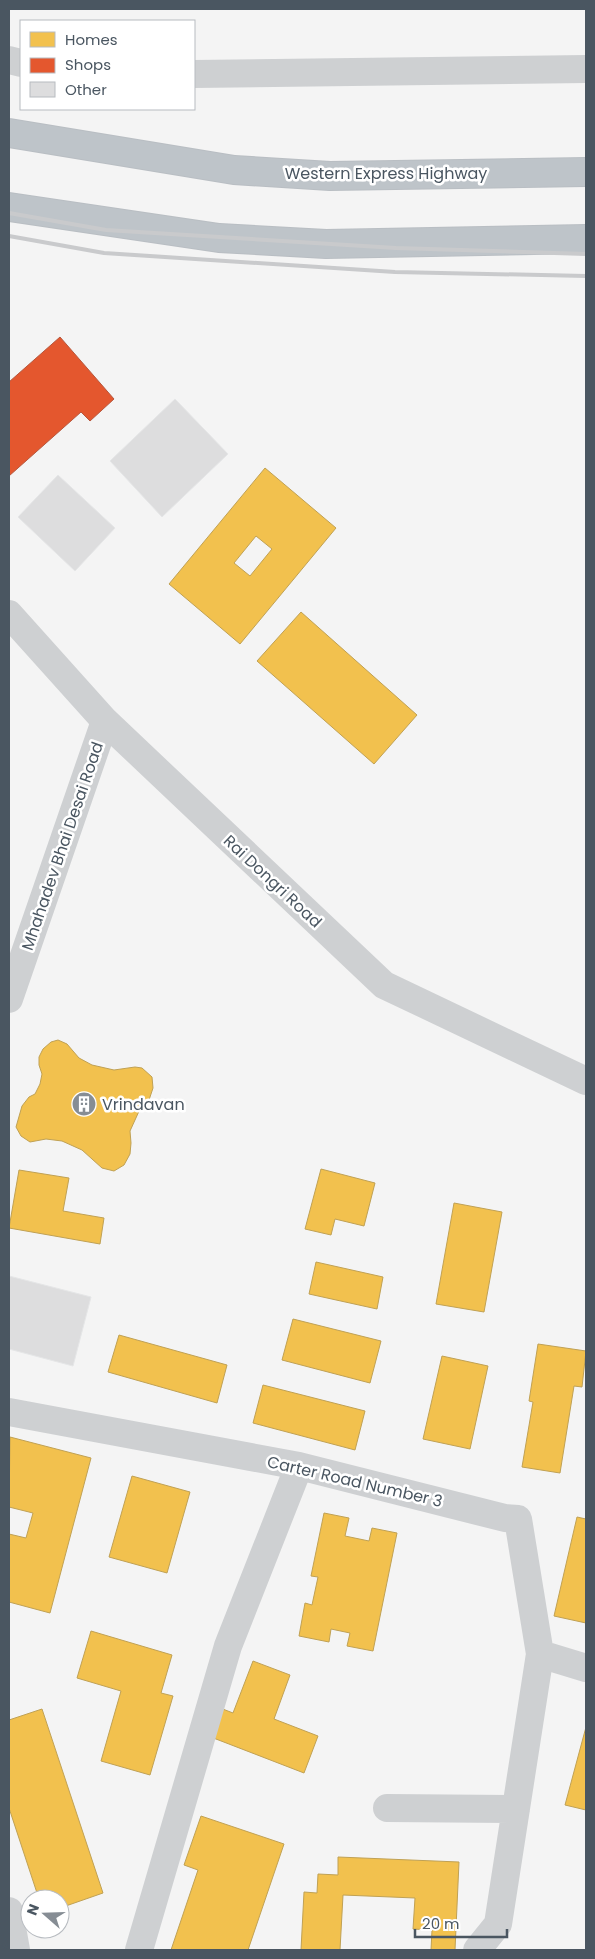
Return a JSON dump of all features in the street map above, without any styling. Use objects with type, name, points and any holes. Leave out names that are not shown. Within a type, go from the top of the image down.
[{"type":"highway","name":"Western Express Highway","points":[[9,133],[234,170],[330,176],[586,172]]},
{"type":"highway","points":[[9,207],[115,224],[238,239],[326,244],[586,239]]},
{"type":"street","points":[[195,74],[586,69]]},
{"type":"street","name":"Rai Dongri Road","points":[[9,614],[105,721],[384,985],[586,1080]]},
{"type":"street","name":"Mhahadev Bhai Desai Road","points":[[9,999],[16,955],[105,721]]},
{"type":"street","name":"Carter Road Number 3","points":[[9,1412],[299,1466],[506,1518],[518,1519],[540,1654]]},
{"type":"street","points":[[139,1950],[228,1646],[299,1466]]},
{"type":"street","points":[[477,1950],[498,1924],[540,1654],[586,1668]]},
{"type":"street","points":[[387,1808],[516,1809]]},
{"type":"street","points":[[9,1911],[16,1950]]},
{"type":"building: Homes","points":[[265,468],[336,528],[240,644],[169,584]],"holes":[[[256,536],[272,549],[250,576],[234,563]]]},
{"type":"building: Homes","points":[[301,612],[417,715],[374,764],[257,661]]},
{"type":"building: Homes","name":"Vrindavan","points":[[58,1040],[67,1044],[79,1058],[92,1065],[114,1070],[142,1068],[152,1077],[153,1088],[148,1103],[140,1109],[130,1131],[130,1154],[124,1165],[114,1171],[102,1168],[82,1150],[62,1141],[46,1139],[30,1142],[21,1136],[16,1127],[22,1106],[29,1097],[35,1094],[40,1084],[42,1074],[39,1057],[43,1049],[51,1042]]},
{"type":"building: Homes","points":[[321,1169],[375,1183],[364,1226],[335,1219],[331,1235],[305,1229]]},
{"type":"building: Homes","points":[[19,1170],[69,1178],[63,1211],[104,1218],[100,1244],[9,1228]]},
{"type":"building: Homes","points":[[454,1203],[502,1212],[484,1312],[436,1304]]},
{"type":"building: Homes","points":[[316,1262],[383,1277],[377,1309],[309,1294]]},
{"type":"building: Homes","points":[[293,1319],[381,1341],[370,1383],[282,1360]]},
{"type":"building: Homes","points":[[119,1335],[227,1365],[217,1403],[108,1372]]},
{"type":"building: Homes","points":[[538,1344],[586,1351],[582,1387],[574,1386],[560,1473],[522,1467],[533,1402],[529,1401]]},
{"type":"building: Homes","points":[[442,1356],[488,1366],[470,1449],[423,1439]]},
{"type":"building: Homes","points":[[263,1385],[365,1411],[355,1450],[253,1423]]},
{"type":"building: Homes","points":[[10,1437],[91,1458],[50,1613],[9,1602],[9,1534],[26,1538],[33,1513],[9,1507]]},
{"type":"building: Homes","points":[[132,1476],[190,1492],[167,1573],[109,1557]]},
{"type":"building: Homes","points":[[324,1513],[349,1518],[345,1536],[369,1541],[372,1528],[397,1533],[373,1651],[347,1646],[350,1633],[331,1629],[329,1642],[299,1636],[305,1603],[312,1605],[318,1577],[311,1576]]},
{"type":"building: Homes","points":[[577,1517],[586,1519],[586,1623],[554,1616]]},
{"type":"building: Homes","points":[[91,1631],[172,1655],[161,1693],[173,1696],[150,1775],[101,1761],[121,1691],[77,1678]]},
{"type":"building: Homes","points":[[253,1661],[290,1675],[274,1719],[318,1736],[304,1773],[203,1734],[215,1706],[233,1713]]},
{"type":"building: Homes","points":[[42,1709],[103,1893],[70,1905],[70,1889],[36,1889],[9,1808],[9,1720]]},
{"type":"building: Homes","points":[[586,1727],[586,1810],[565,1805]]},
{"type":"building: Homes","points":[[201,1816],[284,1844],[248,1950],[171,1950],[198,1870],[184,1865]]},
{"type":"building: Homes","points":[[338,1857],[459,1862],[455,1950],[431,1950],[432,1930],[413,1929],[415,1898],[343,1895],[340,1950],[301,1950],[304,1892],[317,1893],[318,1874],[338,1875]]},
{"type":"building: Shops","points":[[60,337],[114,399],[90,421],[81,412],[9,476],[9,382]]},
{"type":"building: Other","points":[[175,399],[228,454],[162,517],[110,461]]},
{"type":"building: Other","points":[[58,475],[115,528],[75,571],[18,517]]},
{"type":"building: Other","points":[[9,1276],[91,1297],[73,1366],[9,1349]]},
{"type":"railway","points":[[9,213],[106,230],[396,248],[586,254]]},
{"type":"railway","points":[[9,236],[104,253],[395,272],[586,276]]},
{"type":"place","name":"Vrindavan","points":[[84,1104]]}]
